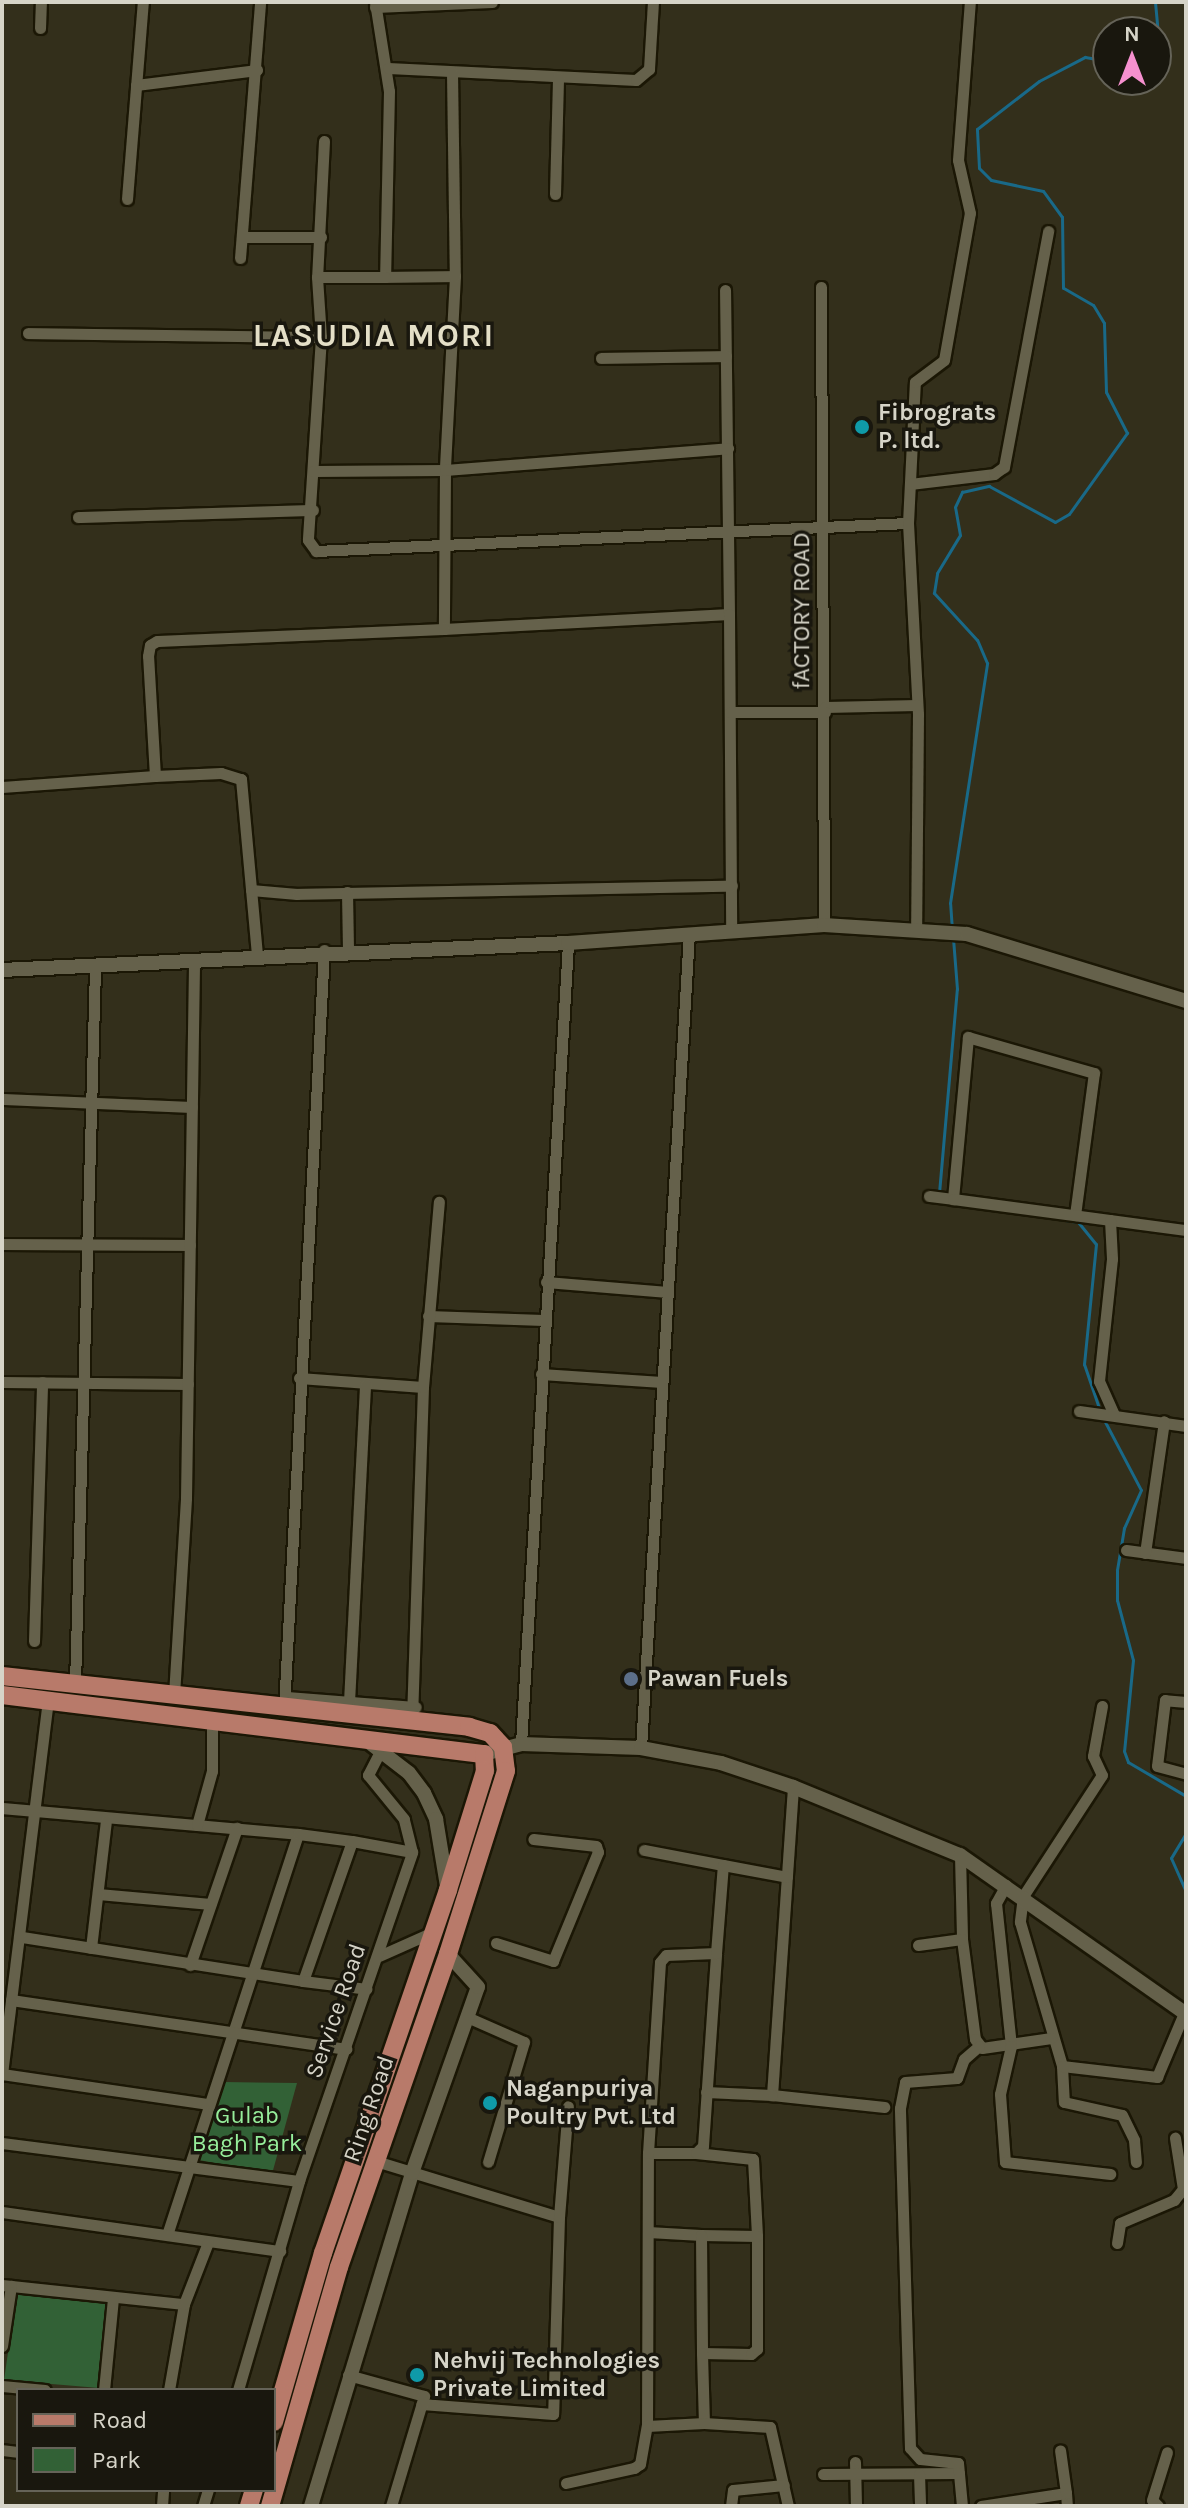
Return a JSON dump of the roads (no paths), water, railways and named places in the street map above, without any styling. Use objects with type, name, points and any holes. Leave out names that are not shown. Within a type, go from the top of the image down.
[{"type":"main road","points":[[2,1676],[174,1695],[414,1714],[490,1733],[512,1746]]},
{"type":"main road","points":[[2,1695],[484,1754]]},
{"type":"main road","name":"Ring Road","points":[[276,2485],[339,2267],[448,1954],[512,1746]]},
{"type":"main road","name":"Ring Road","points":[[276,2415],[323,2253],[448,1890],[485,1771],[484,1754]]},
{"type":"street","points":[[40,28],[41,2]]},
{"type":"street","points":[[127,199],[143,2]]},
{"type":"street","points":[[240,258],[260,2]]},
{"type":"street","points":[[385,277],[388,68],[375,5],[492,2]]},
{"type":"street","points":[[388,68],[558,77],[645,76],[653,2]]},
{"type":"street","points":[[916,930],[917,705],[908,523],[915,382],[944,360],[970,213],[958,160],[970,2]]},
{"type":"street","points":[[136,85],[257,70]]},
{"type":"street","points":[[444,629],[445,470],[455,276],[452,72]]},
{"type":"street","points":[[555,194],[558,77]]},
{"type":"street","points":[[324,141],[317,277],[321,337],[313,510],[308,540],[316,551],[823,523],[908,523]]},
{"type":"street","points":[[910,484],[994,474],[1004,467],[1048,231]]},
{"type":"street","points":[[244,237],[321,237]]},
{"type":"street","points":[[317,277],[455,276]]},
{"type":"street","points":[[725,290],[731,928]]},
{"type":"street","name":"fACTORY ROAD","points":[[821,291],[824,925]]},
{"type":"street","points":[[28,333],[321,337]]},
{"type":"street","points":[[601,358],[726,356]]},
{"type":"street","points":[[313,471],[445,470],[728,448]]},
{"type":"street","points":[[78,517],[313,510]]},
{"type":"street","points":[[155,776],[148,656],[157,641],[729,614]]},
{"type":"street","points":[[730,712],[917,705]]},
{"type":"street","points":[[2,787],[221,773],[241,779],[257,955]]},
{"type":"street","points":[[251,890],[347,892],[732,886]]},
{"type":"street","points":[[347,892],[348,950]]},
{"type":"street","points":[[2,970],[194,962],[324,950],[568,943],[731,928],[824,925],[967,934],[1186,1001]]},
{"type":"street","points":[[641,1748],[689,933]]},
{"type":"street","points":[[512,1746],[541,1374],[568,943]]},
{"type":"street","points":[[324,950],[314,1190],[299,1378],[285,1703],[349,1702],[414,1714],[423,1387],[439,1202]]},
{"type":"street","points":[[174,1695],[188,1384],[194,962]]},
{"type":"street","points":[[75,1684],[88,1382],[95,966]]},
{"type":"street","points":[[1075,1215],[1094,1073],[968,1037],[940,1197],[1186,1230]]},
{"type":"street","points":[[2,1099],[192,1107]]},
{"type":"street","points":[[1105,1414],[1099,1381],[1112,1259],[1110,1220]]},
{"type":"street","points":[[2,1244],[190,1245]]},
{"type":"street","points":[[546,1282],[668,1292]]},
{"type":"street","points":[[428,1316],[543,1320]]},
{"type":"street","points":[[541,1374],[662,1382]]},
{"type":"street","points":[[299,1378],[423,1387]]},
{"type":"street","points":[[2,1382],[188,1384]]},
{"type":"street","points":[[34,1641],[42,1382]]},
{"type":"street","points":[[349,1702],[365,1384]]},
{"type":"street","points":[[1079,1411],[1186,1426]]},
{"type":"street","points":[[1145,1553],[1164,1421]]},
{"type":"street","points":[[1126,1550],[1186,1558]]},
{"type":"street","points":[[1186,1702],[1165,1700],[1157,1766],[1186,1774]]},
{"type":"street","points":[[48,1701],[22,1937],[2,2074],[207,2104]]},
{"type":"street","points":[[1102,1706],[1093,1756],[1102,1775],[1023,1896],[1023,1941],[1062,2066],[1065,2104],[1122,2115],[1134,2140],[1136,2162]]},
{"type":"street","points":[[197,1825],[212,1771],[212,1721]]},
{"type":"street","points":[[364,1739],[381,1749],[424,1793],[436,1819],[448,1890]]},
{"type":"street","points":[[484,1754],[512,1746],[641,1748],[721,1763],[793,1787],[960,1855],[1023,1896],[1102,1959],[1185,2014],[1157,2077],[1062,2066]]},
{"type":"street","points":[[2,1808],[106,1820],[298,1834],[412,1852],[404,1819],[368,1775],[381,1749]]},
{"type":"street","points":[[772,2095],[793,1787]]},
{"type":"street","points":[[91,1948],[106,1820]]},
{"type":"street","points":[[190,1965],[237,1828]]},
{"type":"street","points":[[167,2234],[186,2168],[298,1834]]},
{"type":"street","points":[[496,1943],[553,1961],[598,1852],[596,1846],[533,1839]]},
{"type":"street","points":[[303,1981],[352,1841]]},
{"type":"street","points":[[644,1850],[787,1877]]},
{"type":"street","name":"Service Road","points":[[239,2388],[299,2181],[379,1956],[412,1852]]},
{"type":"street","points":[[960,1855],[962,1939],[979,2046]]},
{"type":"street","points":[[696,2153],[703,2146],[723,1865]]},
{"type":"street","points":[[1006,1885],[996,1903],[1011,2046],[1000,2094],[1005,2162],[1110,2174]]},
{"type":"street","points":[[98,1894],[211,1904]]},
{"type":"street","points":[[379,1956],[434,1931]]},
{"type":"street","points":[[22,1937],[250,1975],[367,1989]]},
{"type":"street","points":[[918,1945],[962,1939]]},
{"type":"street","points":[[566,2483],[640,2464],[647,2426],[648,2153],[660,1962],[666,1955],[716,1953]]},
{"type":"street","points":[[311,2506],[348,2375],[412,2173],[478,1987],[448,1954]]},
{"type":"street","points":[[11,2000],[346,2049]]},
{"type":"street","points":[[467,2017],[524,2042],[488,2162]]},
{"type":"street","points":[[962,2506],[958,2463],[920,2459],[910,2448],[900,2108],[905,2082],[957,2078],[964,2059],[979,2046],[1011,2046],[1051,2038]]},
{"type":"street","points":[[706,2092],[772,2095],[884,2107]]},
{"type":"street","points":[[421,2404],[553,2414],[559,2217],[568,2106]]},
{"type":"street","points":[[1117,2243],[1120,2223],[1174,2200],[1185,2181],[1175,2138]]},
{"type":"street","points":[[2,2143],[299,2181]]},
{"type":"street","points":[[648,2153],[696,2153],[753,2159],[757,2349],[751,2354],[702,2353]]},
{"type":"street","points":[[376,2161],[559,2217]]},
{"type":"street","points":[[2,2212],[280,2251]]},
{"type":"street","points":[[648,2232],[757,2236]]},
{"type":"street","points":[[701,2235],[704,2423]]},
{"type":"street","points":[[169,2388],[184,2304],[208,2242]]},
{"type":"street","points":[[2,2346],[7,2285],[184,2304]]},
{"type":"street","points":[[104,2388],[113,2298]]},
{"type":"street","points":[[348,2375],[424,2396],[391,2506]]},
{"type":"street","points":[[2,2386],[24,2388]]},
{"type":"street","points":[[647,2426],[704,2423],[770,2427],[788,2506]]},
{"type":"street","points":[[1060,2450],[1067,2506]]},
{"type":"street","points":[[1158,2506],[1152,2500],[1167,2452]]},
{"type":"street","points":[[823,2474],[855,2468],[919,2474],[959,2473]]},
{"type":"street","points":[[855,2468],[856,2506]]},
{"type":"street","points":[[919,2474],[920,2506]]},
{"type":"street","points":[[731,2506],[733,2490],[784,2485]]},
{"type":"street","points":[[981,2506],[1066,2493]]},
{"type":"waterway","points":[[1155,2],[1156,16]]},
{"type":"waterway","points":[[952,930],[950,903],[987,663],[977,640],[934,593],[937,573],[960,535],[955,507],[962,492],[989,486],[1055,522],[1069,514],[1127,433],[1106,392],[1104,323],[1093,305],[1063,288],[1062,217],[1043,191],[991,180],[979,168],[977,129],[1039,81],[1085,57],[1092,58]]},
{"type":"waterway","points":[[939,1193],[957,989],[953,938]]},
{"type":"waterway","points":[[1053,1218],[1078,1222],[1096,1244],[1084,1364],[1100,1411]]},
{"type":"waterway","points":[[1103,1418],[1141,1490],[1124,1528],[1117,1570],[1117,1600],[1133,1660],[1124,1751],[1128,1762],[1186,1796]]},
{"type":"waterway","points":[[1186,1833],[1171,1858],[1186,1891]]},
{"type":"waterway","points":[[1186,2066],[1186,2081]]},
{"type":"place","name":"Fibrograts P. ltd.","points":[[862,427]]},
{"type":"place","name":"Pawan Fuels","points":[[631,1679]]},
{"type":"place","name":"Naganpuriya Poultry Pvt. Ltd","points":[[490,2103]]},
{"type":"place","name":"Nehvij Technologies Private Limited","points":[[417,2375]]},
{"type":"district","name":"LASUDIA MORI","points":[[374,336]]},
{"type":"park label","name":"Gulab Bagh Park","points":[[247,2130]]}]
